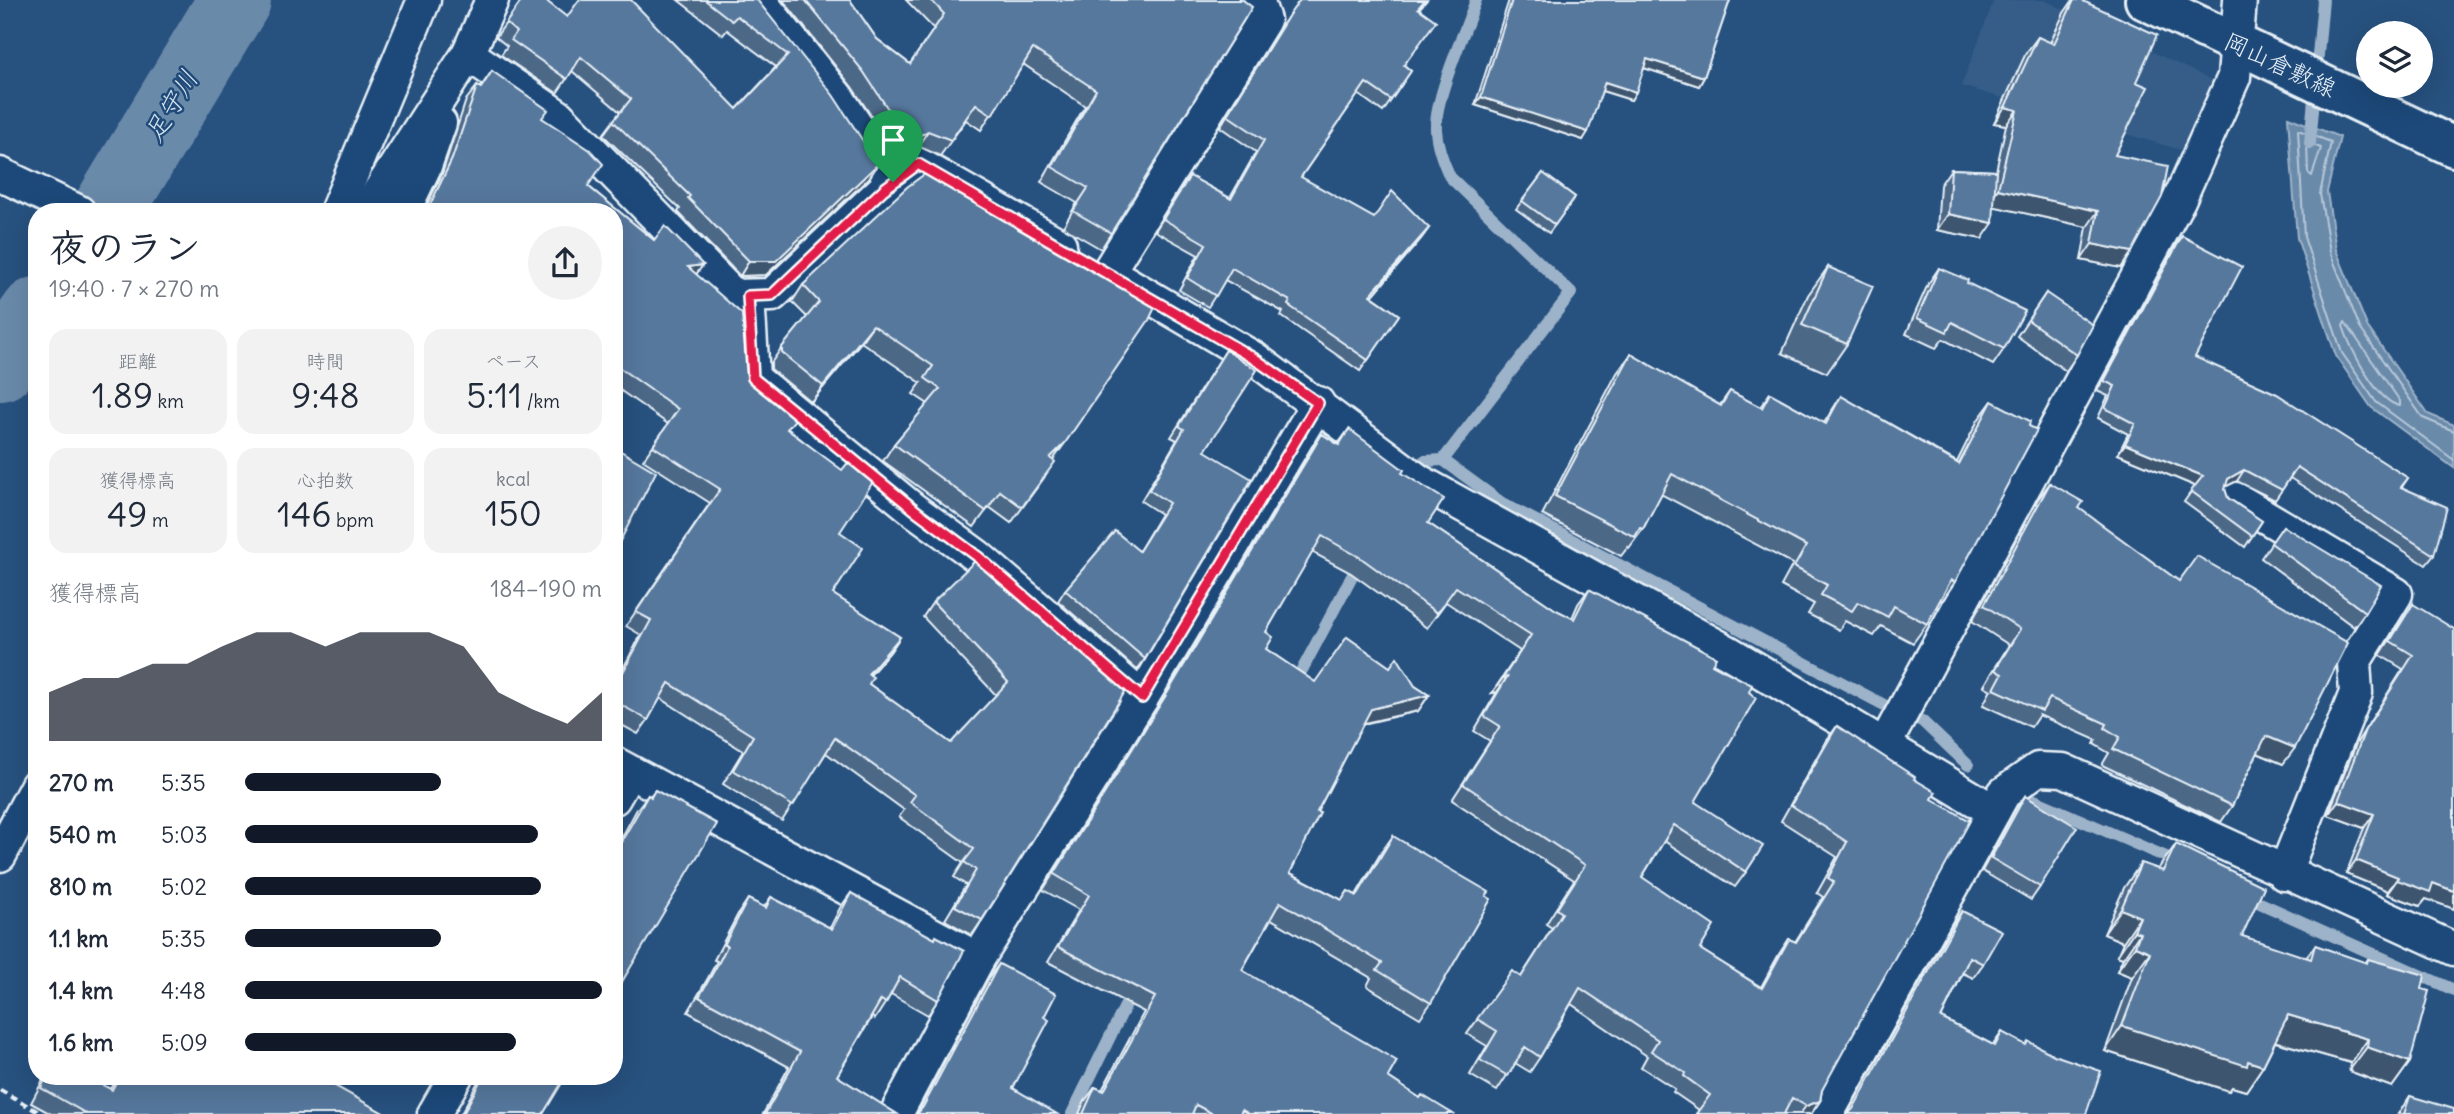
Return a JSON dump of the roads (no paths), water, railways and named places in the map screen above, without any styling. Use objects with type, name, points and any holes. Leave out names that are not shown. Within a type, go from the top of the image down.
[{"type":"main road","name":"岡山倉敷線","points":[[2145,0],[2454,147]]},
{"type":"street","points":[[339,203],[424,0]]},
{"type":"street","points":[[407,203],[425,166],[464,61],[492,0]]},
{"type":"street","points":[[759,0],[838,98],[893,182]]},
{"type":"street","points":[[1896,725],[2179,200],[2234,77],[2240,0]]},
{"type":"street","points":[[1108,272],[1267,7]]},
{"type":"street","points":[[372,203],[464,61]]},
{"type":"street","points":[[464,61],[558,116],[734,296],[772,295],[893,182],[918,164],[1255,359],[1318,403],[1419,481],[1728,652],[1896,725],[1994,811]]},
{"type":"street","points":[[0,174],[60,203]]},
{"type":"street","points":[[748,296],[753,378],[915,510],[977,556],[1142,698]]},
{"type":"street","points":[[896,1114],[978,959],[1142,698],[1318,403]]},
{"type":"street","points":[[2236,499],[2396,594],[2354,662],[2356,693],[2284,874]]},
{"type":"street","points":[[1827,1114],[2004,793],[2038,769],[2063,770],[2284,874],[2454,949]]},
{"type":"street","points":[[623,780],[978,959]]},
{"type":"street","points":[[0,855],[28,802]]},
{"type":"street","points":[[434,1114],[451,1085]]},
{"type":"water","points":[[2288,117],[2340,137],[2327,192],[2336,250],[2367,326],[2428,414],[2454,425],[2454,468],[2371,407],[2336,356],[2297,238]]},
{"type":"waterway","name":"足守川","points":[[112,203],[235,0]]},
{"type":"waterway","points":[[1476,0],[1440,101],[1436,130],[1441,154],[1450,177],[1571,293],[1443,460],[1502,503],[1888,707],[1922,721],[1968,765]]},
{"type":"waterway","points":[[2310,143],[2323,0]]},
{"type":"waterway","name":"足守川","points":[[0,365],[28,326]]},
{"type":"waterway","points":[[1424,461],[1443,460]]},
{"type":"waterway","points":[[1293,687],[1360,561]]},
{"type":"waterway","points":[[2032,799],[2180,863]]},
{"type":"waterway","points":[[2242,895],[2454,990]]},
{"type":"waterway","points":[[1072,1114],[1134,988]]}]
